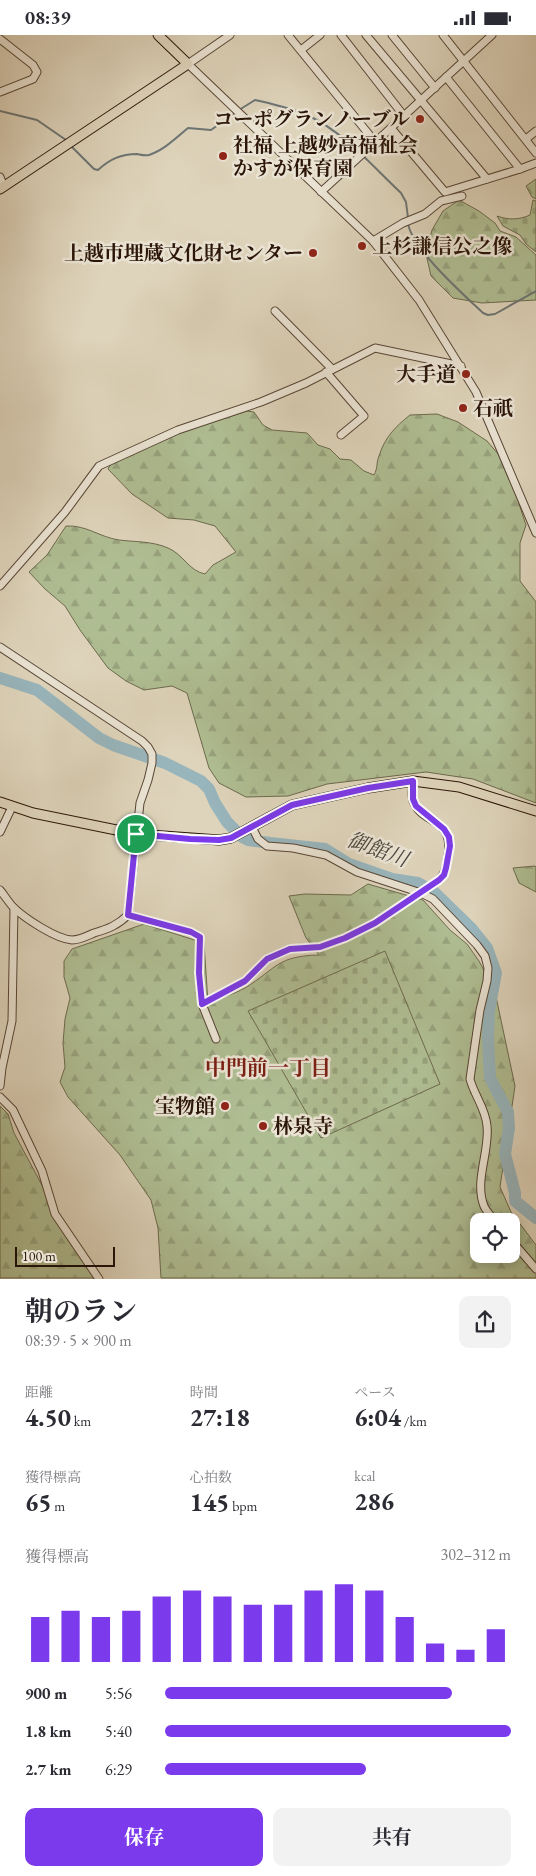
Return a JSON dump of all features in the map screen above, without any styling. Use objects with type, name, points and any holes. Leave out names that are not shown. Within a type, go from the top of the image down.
[{"type":"main road","points":[[2,188],[188,64],[158,35]]},
{"type":"main road","points":[[0,802],[33,813],[136,834],[219,840],[231,838],[292,805],[413,781],[459,787],[536,811]]},
{"type":"street","points":[[230,35],[188,64],[373,241],[419,300],[476,392],[536,533]]},
{"type":"street","points":[[288,35],[376,143]]},
{"type":"street","points":[[301,49],[320,35]]},
{"type":"street","points":[[341,35],[404,116]]},
{"type":"street","points":[[366,35],[486,179]]},
{"type":"street","points":[[392,35],[435,88]]},
{"type":"street","points":[[443,35],[536,153]]},
{"type":"street","points":[[321,193],[435,88],[487,37]]},
{"type":"street","points":[[0,39],[33,65],[37,71],[33,79],[0,92]]},
{"type":"street","points":[[446,77],[520,169]]},
{"type":"street","points":[[391,128],[445,192],[536,163]]},
{"type":"street","points":[[526,139],[536,131]]},
{"type":"street","points":[[0,177],[2,188]]},
{"type":"street","points":[[373,241],[403,223],[425,214],[441,201],[462,196]]},
{"type":"street","points":[[275,311],[329,370],[364,416],[341,435]]},
{"type":"street","points":[[0,586],[64,511],[99,466],[178,430],[261,402],[306,383],[375,348],[461,366]]},
{"type":"street","points":[[0,647],[142,741],[152,754],[148,780],[140,803],[128,915],[115,926],[74,940],[63,938],[38,925],[14,908],[0,890]]},
{"type":"street","points":[[202,1004],[245,981],[267,959],[290,949],[320,947],[345,938],[375,923],[421,893],[444,875],[450,846],[449,837],[444,829],[416,806],[413,799],[413,781]]},
{"type":"street","points":[[0,832],[12,807]]},
{"type":"street","points":[[252,827],[258,839],[267,846],[293,848],[326,855],[357,872],[421,893],[433,899],[477,945],[485,956],[488,968],[487,981],[480,1009],[470,1079],[487,1125],[487,1147],[482,1175],[482,1193],[484,1206],[489,1213]]},
{"type":"street","points":[[0,1086],[12,1021],[14,908]]},
{"type":"street","points":[[128,915],[191,932],[200,937],[199,973],[202,1004],[216,1039]]},
{"type":"street","points":[[0,1097],[13,1110],[42,1171],[55,1214],[98,1279]]},
{"type":"street","points":[[520,1250],[536,1269]]},
{"type":"green space","points":[[536,179],[536,199],[532,197],[526,186]]},
{"type":"green space","points":[[459,200],[495,223],[500,231],[516,237],[536,255],[536,300],[482,303],[453,298],[431,276],[426,254],[432,230],[443,211]]},
{"type":"green space","points":[[533,200],[536,201],[536,252],[526,244],[520,235],[503,226],[497,216],[514,219],[530,215]]},
{"type":"green space","points":[[247,411],[254,412],[263,425],[272,430],[307,433],[318,445],[330,449],[340,459],[351,460],[364,471],[374,475],[381,449],[387,438],[410,415],[437,414],[458,422],[487,441],[499,455],[526,525],[520,543],[520,581],[536,602],[536,803],[473,779],[426,772],[327,784],[288,796],[246,797],[219,783],[209,768],[187,693],[172,686],[144,690],[126,681],[108,668],[65,606],[29,572],[47,555],[66,526],[80,527],[119,540],[162,546],[178,554],[195,570],[205,574],[213,565],[236,552],[215,526],[194,520],[168,518],[132,494],[108,469],[113,460],[176,434]]},
{"type":"green space","points":[[535,866],[536,892],[519,883],[513,868]]},
{"type":"green space","points":[[368,884],[423,900],[450,930],[467,944],[479,961],[495,992],[515,1086],[500,1187],[512,1213],[470,1213],[470,1263],[520,1263],[520,1224],[536,1245],[536,1278],[161,1278],[158,1228],[151,1200],[120,1155],[68,1097],[60,1082],[65,1067],[63,1043],[65,1019],[70,998],[64,977],[64,961],[72,949],[144,924],[204,943],[208,1003],[245,988],[278,964],[294,958],[319,955],[306,938],[289,896],[305,894],[351,895]]},
{"type":"green space","points":[[385,951],[440,1084],[321,1138],[248,1011]]},
{"type":"green space","points":[[0,1106],[8,1114],[14,1133],[72,1241],[96,1278],[0,1278]]},
{"type":"waterway","points":[[239,110],[255,100],[295,110],[320,122],[357,150],[401,193],[406,202],[408,218]]},
{"type":"waterway","points":[[0,111],[37,120],[66,140]]},
{"type":"waterway","points":[[71,146],[94,169],[98,170],[111,160],[121,156],[154,153],[188,128],[211,130],[235,113]]},
{"type":"waterway","points":[[408,223],[411,233],[428,258],[483,313],[488,315],[495,314],[536,291]]},
{"type":"waterway","name":"御館川","points":[[0,678],[37,690],[99,738],[113,745],[165,763],[201,781],[209,789],[227,822],[242,837],[248,840],[325,849],[349,864],[392,879],[418,883],[434,892],[471,928],[487,948],[496,973],[489,1011],[490,1078],[508,1112],[509,1128],[505,1154],[515,1193],[515,1201],[536,1218]]},
{"type":"place","name":"コーポグランノーブル","points":[[420,119]]},
{"type":"place","name":"社福 上越妙高福祉会 かすが保育園","points":[[223,156]]},
{"type":"place","name":"上杉謙信公之像","points":[[362,246]]},
{"type":"place","name":"上越市埋蔵文化財センター","points":[[313,253]]},
{"type":"place","name":"大手道","points":[[466,374]]},
{"type":"place","name":"石祇","points":[[463,408]]},
{"type":"place","name":"宝物館","points":[[225,1106]]},
{"type":"place","name":"林泉寺","points":[[263,1126]]},
{"type":"district","name":"中門前一丁目","points":[[268,1067]]},
{"type":"route","points":[[413,781],[413,799],[416,806],[444,829],[449,837],[450,846],[444,875],[421,893],[375,923],[345,938],[320,947],[290,949],[267,959],[245,981],[202,1004],[199,973],[200,937],[191,932],[128,915],[136,834],[190,839],[219,840],[231,838],[292,805],[368,788],[413,781]]}]
